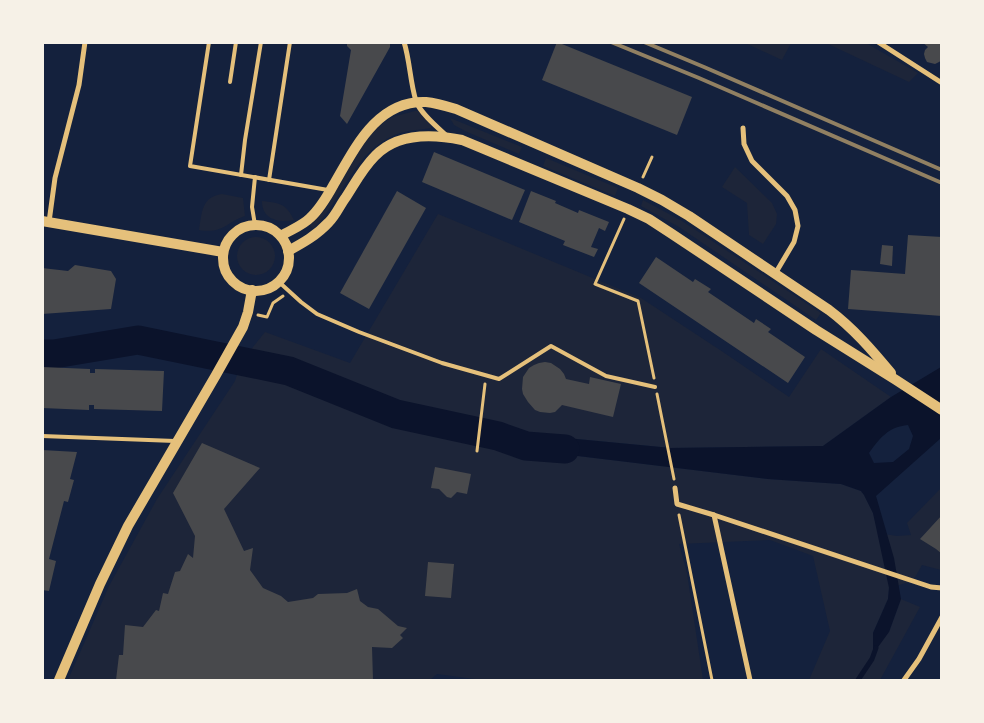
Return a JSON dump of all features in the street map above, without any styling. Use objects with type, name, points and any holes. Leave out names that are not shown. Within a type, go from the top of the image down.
[{"type":"main road","points":[[281,236],[311,218],[317,211],[356,146],[380,118],[391,110],[406,104],[416,102],[436,103],[456,109],[638,188],[689,216],[843,321],[896,380]]},
{"type":"main road","points":[[288,251],[312,238],[331,220],[367,166],[390,144],[400,140],[432,136],[462,140],[649,219],[816,330],[942,410]]},
{"type":"main road","points":[[46,221],[224,252]]},
{"type":"main road","points":[[254,225],[269,227],[281,236],[286,243],[288,251],[288,268],[284,275],[279,282],[266,289],[259,291],[240,286],[227,274],[224,252],[227,242],[234,233],[244,227],[254,225]]},
{"type":"main road","points":[[58,680],[128,526],[240,333],[252,290]]},
{"type":"street","points":[[46,221],[79,85],[85,42]]},
{"type":"street","points":[[404,42],[416,102],[432,123],[447,137]]},
{"type":"street","points":[[878,42],[942,83]]},
{"type":"street","points":[[743,128],[744,144],[752,162],[787,196],[795,210],[798,226],[794,242],[775,274]]},
{"type":"street","points":[[675,488],[677,504],[930,587],[942,588]]},
{"type":"street","points":[[714,515],[750,680]]},
{"type":"street","points":[[904,680],[919,659],[942,617]]},
{"type":"lane","points":[[209,42],[190,166],[330,191]]},
{"type":"lane","points":[[230,82],[236,42]]},
{"type":"lane","points":[[241,175],[261,42]]},
{"type":"lane","points":[[269,180],[290,42]]},
{"type":"lane","points":[[254,225],[252,208],[255,177]]},
{"type":"lane","points":[[279,282],[317,314],[442,363],[499,380],[551,346],[606,376],[655,387]]},
{"type":"lane","points":[[42,436],[177,441]]},
{"type":"path","points":[[622,223],[595,284],[638,301],[675,488]]},
{"type":"path","points":[[267,317],[272,304],[290,292]]},
{"type":"path","points":[[477,451],[483,393]]},
{"type":"path","points":[[677,504],[712,680]]},
{"type":"shaded area","points":[[745,43],[791,43],[782,60]]},
{"type":"shaded area","points":[[826,43],[866,43],[918,73],[909,82]]},
{"type":"shaded area","points":[[419,111],[431,128],[397,134],[382,142],[370,152],[359,163],[324,217],[313,229],[310,225],[325,210],[363,145],[377,127],[392,117]]},
{"type":"shaded area","points":[[450,118],[522,147],[519,154],[465,131],[454,125]]},
{"type":"shaded area","points":[[546,158],[618,188],[615,196],[543,166]]},
{"type":"shaded area","points":[[735,167],[772,203],[777,214],[776,224],[763,244],[749,235],[747,203],[722,187]]},
{"type":"shaded area","points":[[222,194],[243,198],[245,216],[219,229],[199,230],[206,202],[210,198]]},
{"type":"shaded area","points":[[643,200],[682,221],[821,313],[816,320],[679,227],[641,206]]},
{"type":"shaded area","points":[[262,201],[273,202],[285,207],[294,220],[272,219],[265,212]]},
{"type":"shaded area","points":[[438,214],[641,298],[789,397],[821,349],[891,397],[823,446],[671,448],[566,438],[539,433],[527,445],[545,452],[768,479],[841,484],[861,491],[873,513],[878,533],[897,536],[911,535],[907,523],[941,488],[941,570],[922,565],[913,581],[889,588],[888,599],[873,633],[889,632],[901,599],[920,607],[880,680],[809,680],[830,631],[813,556],[770,540],[679,544],[687,573],[703,680],[482,680],[437,674],[430,680],[68,680],[109,586],[157,499],[235,381],[241,362],[265,332],[350,363]]},
{"type":"shaded area","points":[[256,237],[269,243],[275,256],[269,269],[256,275],[243,269],[237,256],[243,243]]},
{"type":"shaded area","points":[[941,367],[941,438],[876,496],[894,558],[901,599],[889,632],[873,654],[873,633],[888,599],[889,588],[873,513],[861,491],[841,484],[768,479],[545,452],[526,446],[539,433],[566,438],[671,448],[823,446],[891,397]],"holes":[[[908,425],[913,436],[909,449],[893,462],[874,463],[869,453],[881,438],[890,431]]]},
{"type":"building","points":[[347,42],[390,42],[390,47],[347,124],[340,116],[351,50],[347,46]]},
{"type":"building","points":[[557,42],[692,97],[677,135],[542,80]]},
{"type":"building","points":[[922,42],[942,42],[942,60],[935,64],[927,62],[924,54],[928,47]]},
{"type":"building","points":[[434,152],[525,190],[512,220],[422,182]]},
{"type":"building","points":[[397,191],[426,208],[369,309],[340,293]]},
{"type":"building","points":[[531,191],[556,201],[555,203],[578,213],[579,210],[609,222],[605,231],[599,228],[591,247],[598,249],[594,257],[563,245],[565,241],[519,222]]},
{"type":"building","points":[[908,235],[942,237],[942,316],[848,309],[851,270],[905,274]]},
{"type":"building","points":[[882,245],[893,246],[892,266],[880,264]]},
{"type":"building","points":[[656,257],[693,282],[695,279],[711,289],[708,292],[754,323],[756,319],[771,329],[768,332],[805,357],[788,383],[639,283]]},
{"type":"building","points":[[75,265],[111,271],[116,279],[111,309],[42,314],[42,268],[68,271]]},
{"type":"building","points":[[545,362],[551,363],[560,369],[566,379],[589,384],[590,377],[621,384],[613,417],[562,405],[555,412],[550,413],[535,410],[523,394],[523,377],[529,368]]},
{"type":"building","points":[[42,367],[90,369],[90,373],[95,373],[95,369],[164,371],[162,411],[94,409],[94,405],[89,405],[89,410],[42,408]]},
{"type":"building","points":[[202,443],[260,468],[224,509],[244,551],[253,548],[250,570],[263,588],[281,596],[288,602],[313,598],[318,594],[347,593],[357,589],[360,601],[368,607],[378,609],[398,626],[407,628],[400,635],[403,638],[392,648],[372,647],[373,680],[116,680],[119,655],[123,655],[125,625],[143,627],[156,610],[159,611],[163,593],[168,594],[175,572],[180,571],[188,554],[193,558],[195,536],[173,493]]},
{"type":"building","points":[[42,450],[77,452],[70,479],[74,480],[68,502],[64,501],[49,559],[56,561],[49,591],[42,590]]},
{"type":"building","points":[[435,467],[471,474],[467,494],[457,492],[451,498],[447,497],[439,489],[431,488]]},
{"type":"building","points":[[942,515],[942,554],[920,539]]},
{"type":"building","points":[[428,562],[454,564],[451,598],[425,596]]},
{"type":"waterway","points":[[42,354],[54,354],[138,340],[289,371],[396,414],[498,436],[526,446],[565,449]]},
{"type":"waterway","points":[[858,680],[872,659],[876,648]]},
{"type":"railway","points":[[611,42],[942,183]]},
{"type":"railway","points":[[644,42],[942,170]]}]
